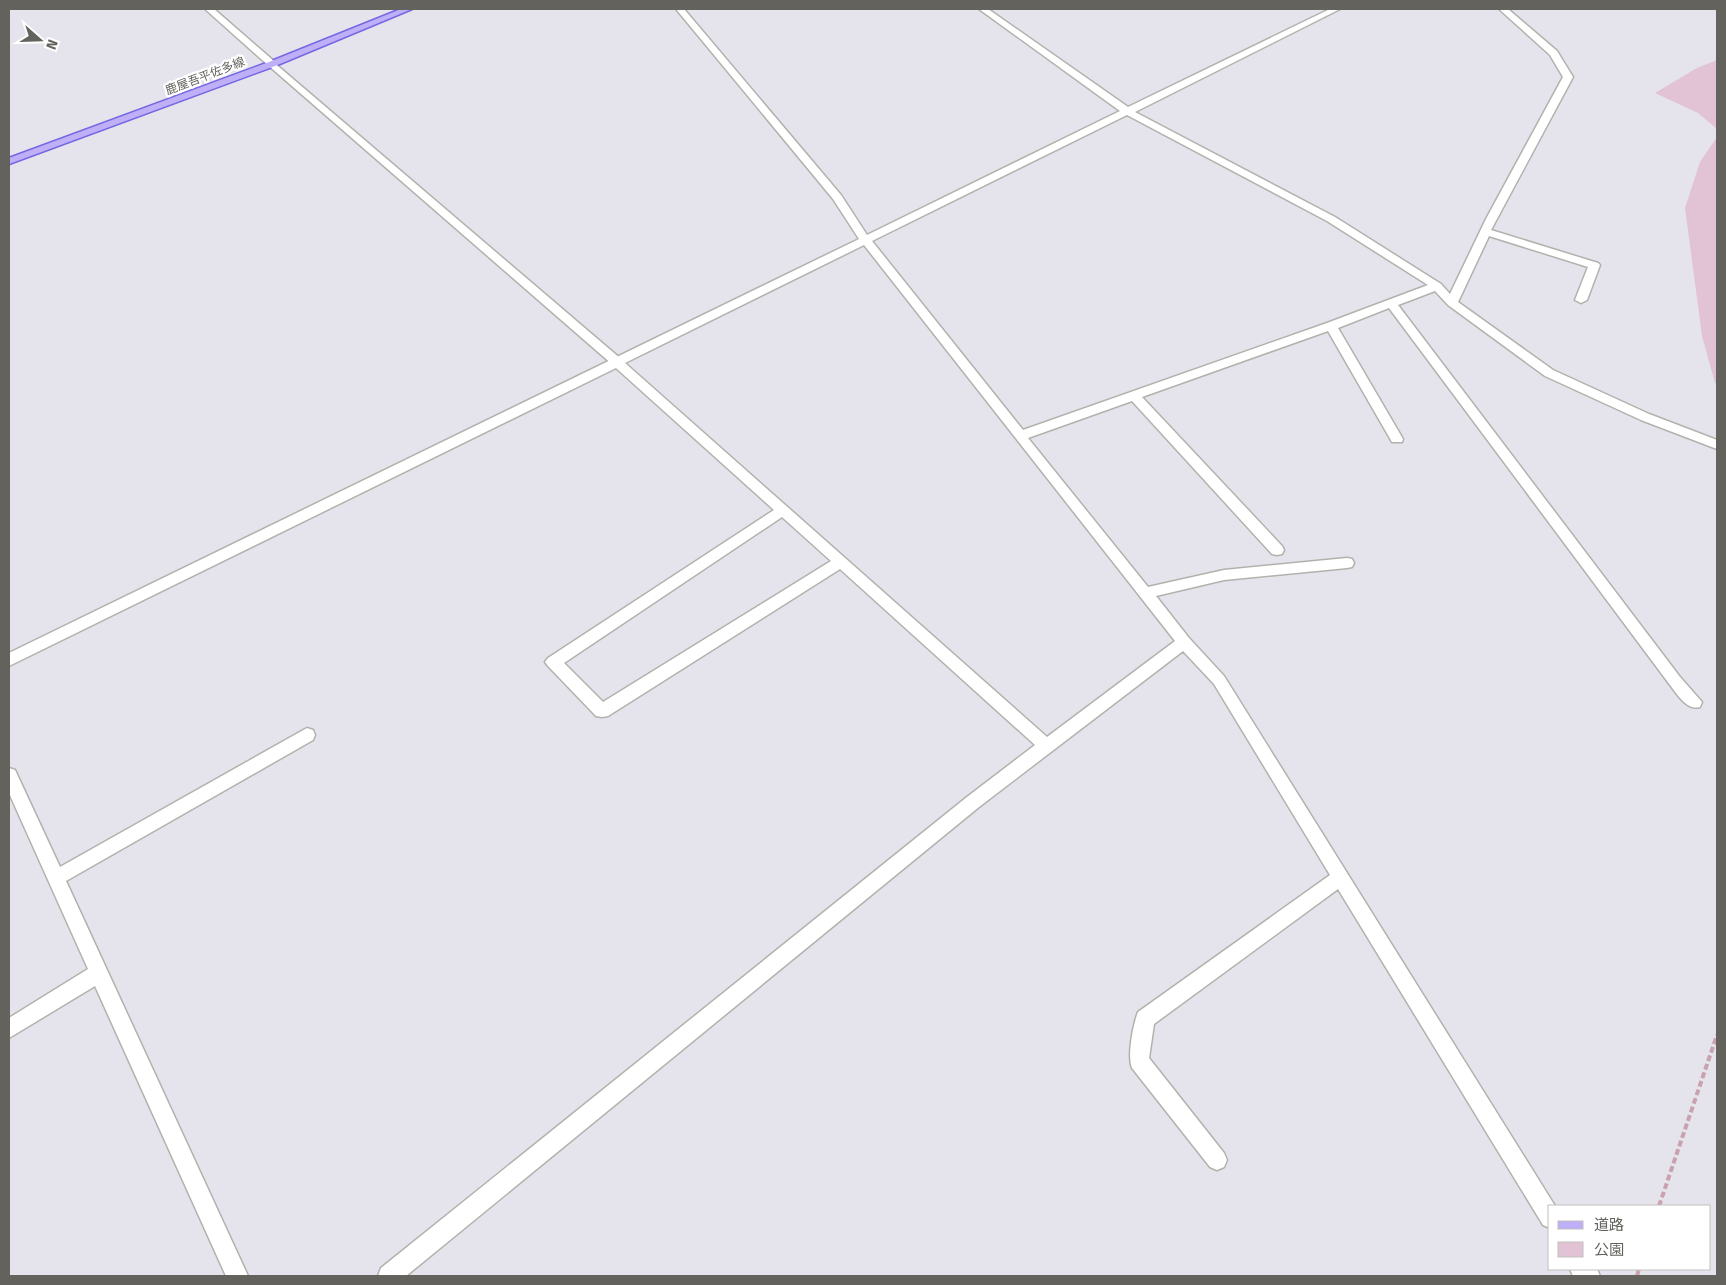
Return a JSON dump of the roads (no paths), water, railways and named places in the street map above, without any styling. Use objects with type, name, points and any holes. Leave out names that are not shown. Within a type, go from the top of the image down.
[{"type":"main road","name":"鹿屋吾平佐多線","points":[[9,161],[272,64],[408,9]]},
{"type":"street","points":[[209,9],[617,362],[1047,746]]},
{"type":"street","points":[[680,9],[837,197],[865,240],[1020,436],[1184,642],[1219,680],[1548,1215]]},
{"type":"street","points":[[983,9],[1128,112],[1331,219],[1437,286],[1452,303],[1549,373],[1645,417],[1717,445]]},
{"type":"street","points":[[9,660],[1336,9]]},
{"type":"street","points":[[1452,303],[1486,231],[1568,77],[1554,54],[1503,9]]},
{"type":"street","points":[[1486,231],[1594,265],[1581,300]]},
{"type":"street","points":[[1020,436],[1331,326],[1437,286]]},
{"type":"street","points":[[1391,303],[1675,681],[1694,702]]},
{"type":"street","points":[[1331,326],[1397,439]]},
{"type":"street","points":[[1134,396],[1277,550]]},
{"type":"street","points":[[783,510],[554,662],[602,712],[841,562]]},
{"type":"street","points":[[1145,593],[1224,574],[1347,563]]},
{"type":"street","points":[[389,1276],[973,802],[1184,642]]},
{"type":"street","points":[[56,878],[307,735]]},
{"type":"street","points":[[9,775],[237,1276]]},
{"type":"street","points":[[1217,1160],[1139,1061],[1145,1018],[1341,877]]},
{"type":"street","points":[[9,1029],[99,973]]}]
